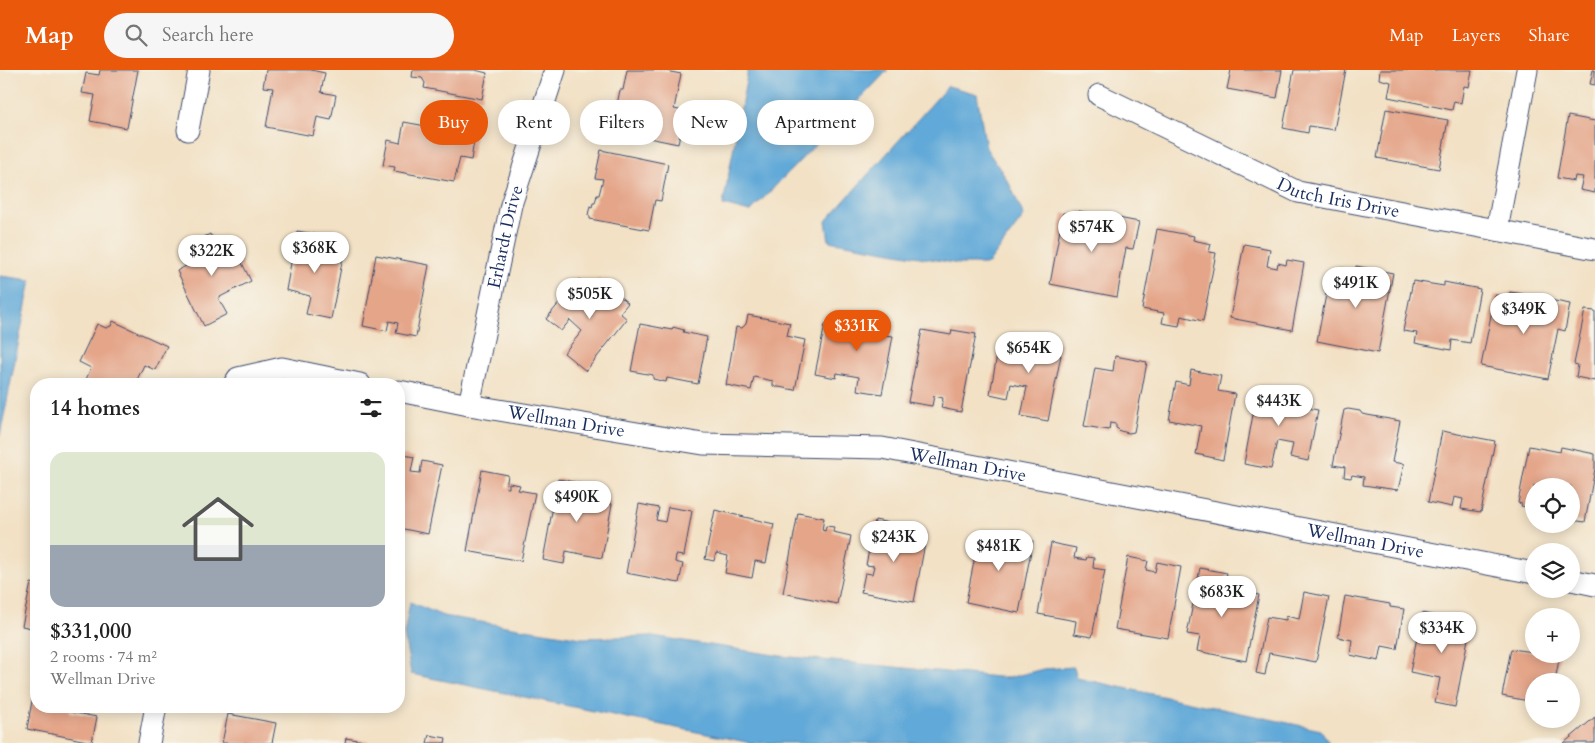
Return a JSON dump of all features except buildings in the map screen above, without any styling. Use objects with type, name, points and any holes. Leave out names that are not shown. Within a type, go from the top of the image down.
[{"type":"street","points":[[188,130],[199,70]]},
{"type":"street","name":"Erhardt Drive","points":[[469,405],[511,205],[555,70]]},
{"type":"street","points":[[1497,230],[1527,70]]},
{"type":"street","name":"Dutch Iris Drive","points":[[1099,96],[1298,192],[1595,249]]},
{"type":"street","points":[[238,378],[282,368],[331,378]]},
{"type":"street","name":"Wellman Drive","points":[[405,392],[469,405],[702,444],[882,448],[1525,571]]},
{"type":"street","points":[[1580,582],[1595,585]]},
{"type":"street","points":[[149,743],[155,713]]},
{"type":"water","points":[[748,70],[888,70],[859,100],[757,100],[757,145],[815,145],[750,212],[723,205],[734,145],[747,145],[747,100],[742,100]]},
{"type":"water","points":[[948,86],[977,94],[986,148],[1009,183],[1024,216],[988,264],[959,264],[829,241],[826,221]]},
{"type":"water","points":[[0,276],[31,280],[0,436]]},
{"type":"water","points":[[410,602],[443,616],[582,638],[652,636],[781,656],[1008,678],[1043,669],[1074,667],[1077,678],[1321,730],[1329,743],[751,743],[411,674],[405,629]]}]
